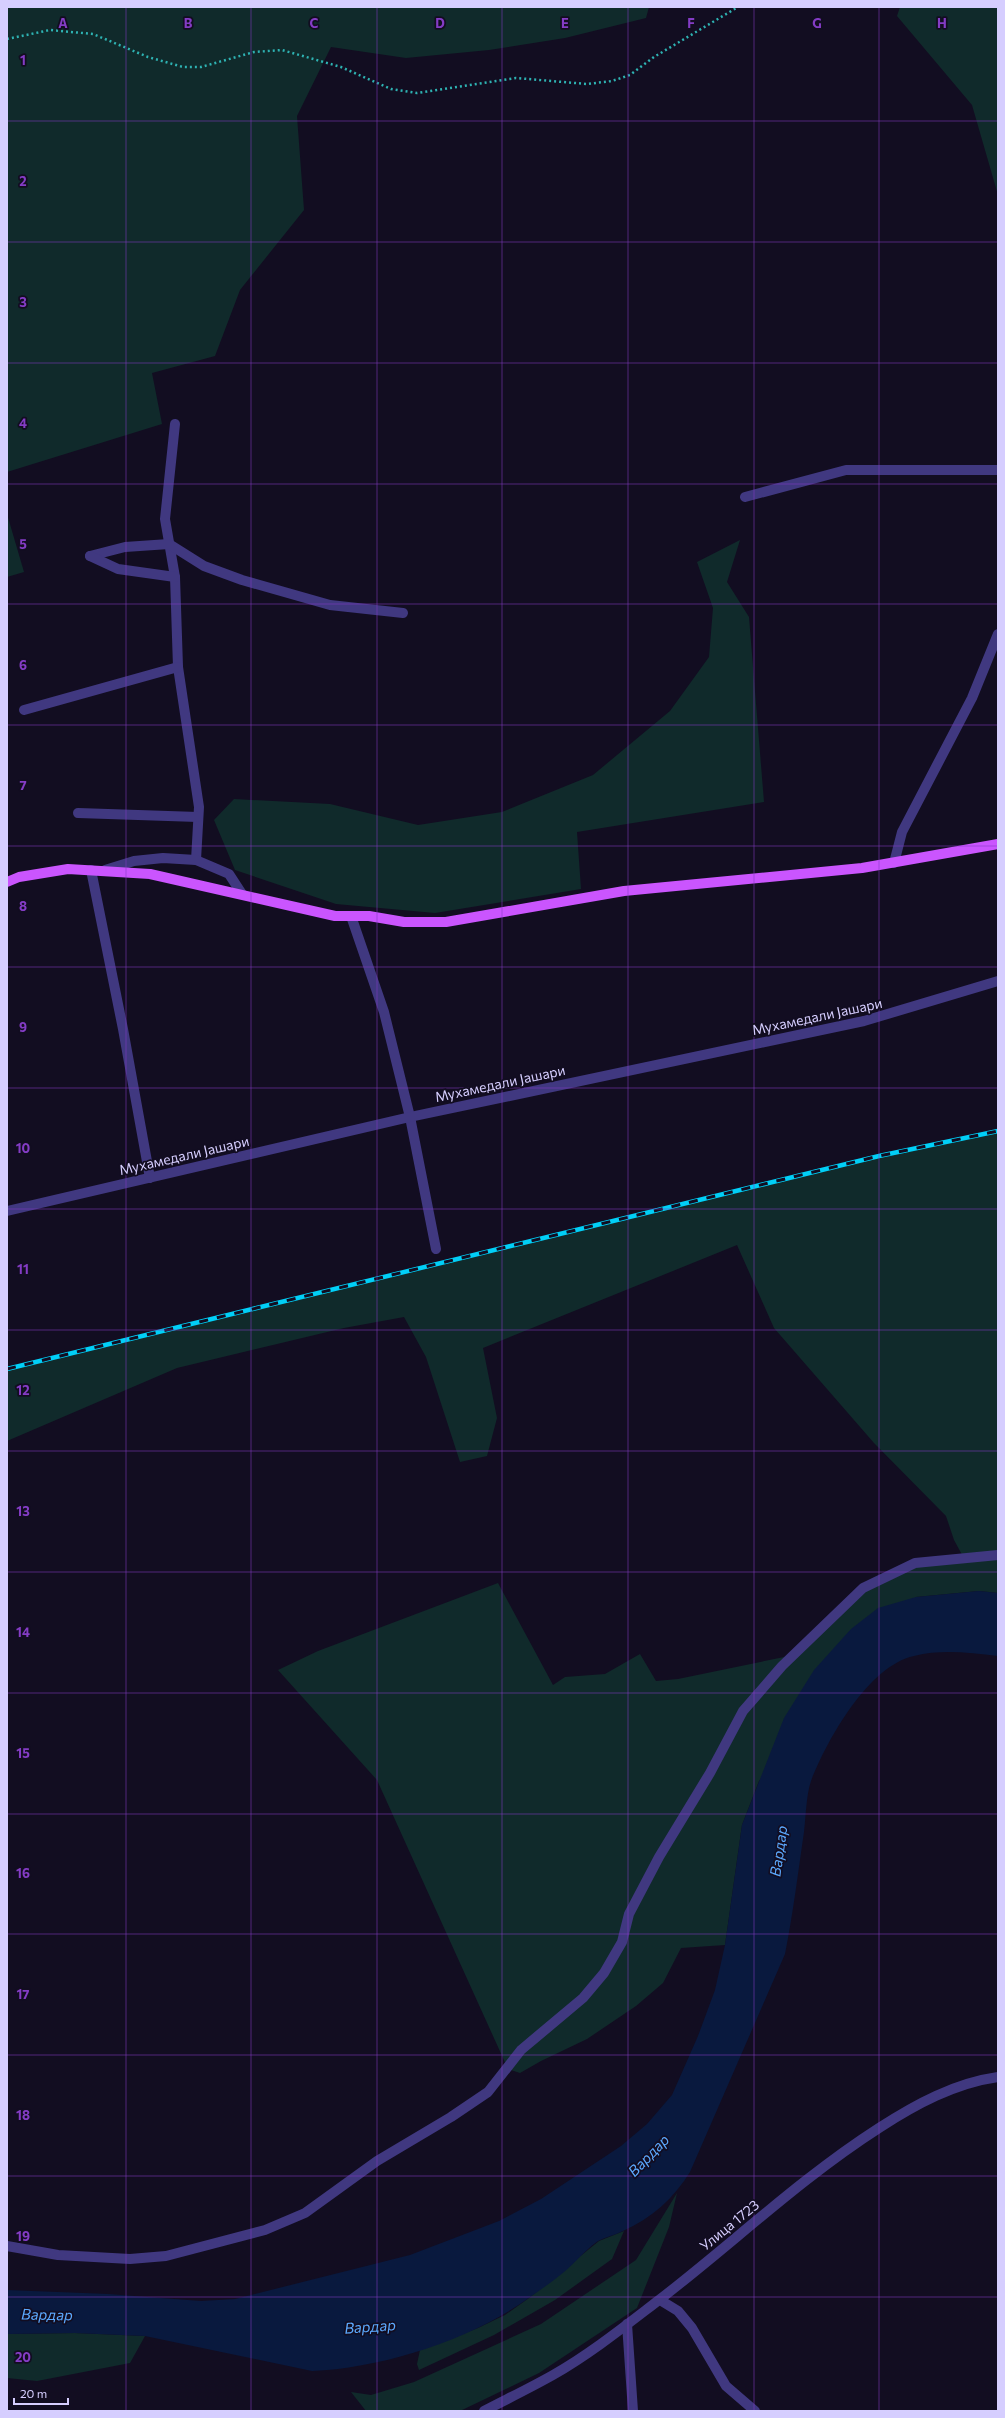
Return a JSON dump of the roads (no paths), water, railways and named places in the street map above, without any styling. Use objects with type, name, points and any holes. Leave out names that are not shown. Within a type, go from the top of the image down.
[{"type":"main road","points":[[7,882],[20,877],[68,869],[105,870],[150,874],[242,894],[274,904],[335,916],[369,916],[404,922],[446,922],[624,890],[862,868],[998,844]]},
{"type":"street","points":[[175,424],[165,519],[174,577],[178,667],[199,807],[196,860]]},
{"type":"street","points":[[745,497],[846,470],[998,470]]},
{"type":"street","points":[[174,577],[118,569],[90,556],[125,548],[169,544],[204,566],[242,580],[330,606],[403,612]]},
{"type":"street","points":[[894,863],[902,832],[972,698],[998,634]]},
{"type":"street","points":[[24,710],[178,667]]},
{"type":"street","points":[[78,813],[198,817]]},
{"type":"street","points":[[105,870],[141,860],[163,858],[196,860],[229,874],[242,894]]},
{"type":"street","points":[[91,870],[123,1029],[150,1178]]},
{"type":"street","points":[[351,916],[384,1012],[410,1117],[436,1249]]},
{"type":"street","name":"Мухамедали Јашари","points":[[7,1211],[410,1117],[864,1021],[998,981]]},
{"type":"street","points":[[7,2246],[58,2255],[130,2259],[166,2256],[265,2230],[305,2213],[377,2161],[451,2117],[488,2092],[522,2050],[583,1998],[604,1973],[622,1942],[629,1914],[659,1857],[710,1773],[743,1711],[782,1666],[863,1588],[915,1563],[998,1555]]},
{"type":"street","name":"Улица 1723","points":[[484,2411],[554,2375],[627,2324],[660,2300],[828,2163],[870,2134],[904,2112],[939,2094],[976,2080],[998,2077]]},
{"type":"street","points":[[660,2300],[678,2311],[692,2328],[726,2386],[755,2411]]},
{"type":"street","points":[[627,2324],[633,2411]]},
{"type":"water","name":"Вардар","points":[[979,1591],[998,1593],[998,1656],[946,1652],[914,1656],[897,1663],[881,1674],[865,1689],[838,1726],[827,1746],[811,1781],[808,1793],[804,1832],[785,1954],[690,2172],[669,2199],[653,2213],[634,2226],[598,2241],[564,2272],[547,2285],[507,2312],[482,2326],[426,2349],[368,2364],[339,2369],[312,2371],[145,2336],[75,2333],[7,2334],[7,2290],[108,2294],[201,2301],[235,2299],[410,2255],[499,2221],[541,2199],[621,2146],[647,2124],[672,2095],[698,2036],[715,1990],[725,1945],[742,1825],[784,1718],[814,1670],[851,1629],[878,1608],[916,1597]]},
{"type":"railway","points":[[7,1369],[879,1156],[998,1131]]}]
